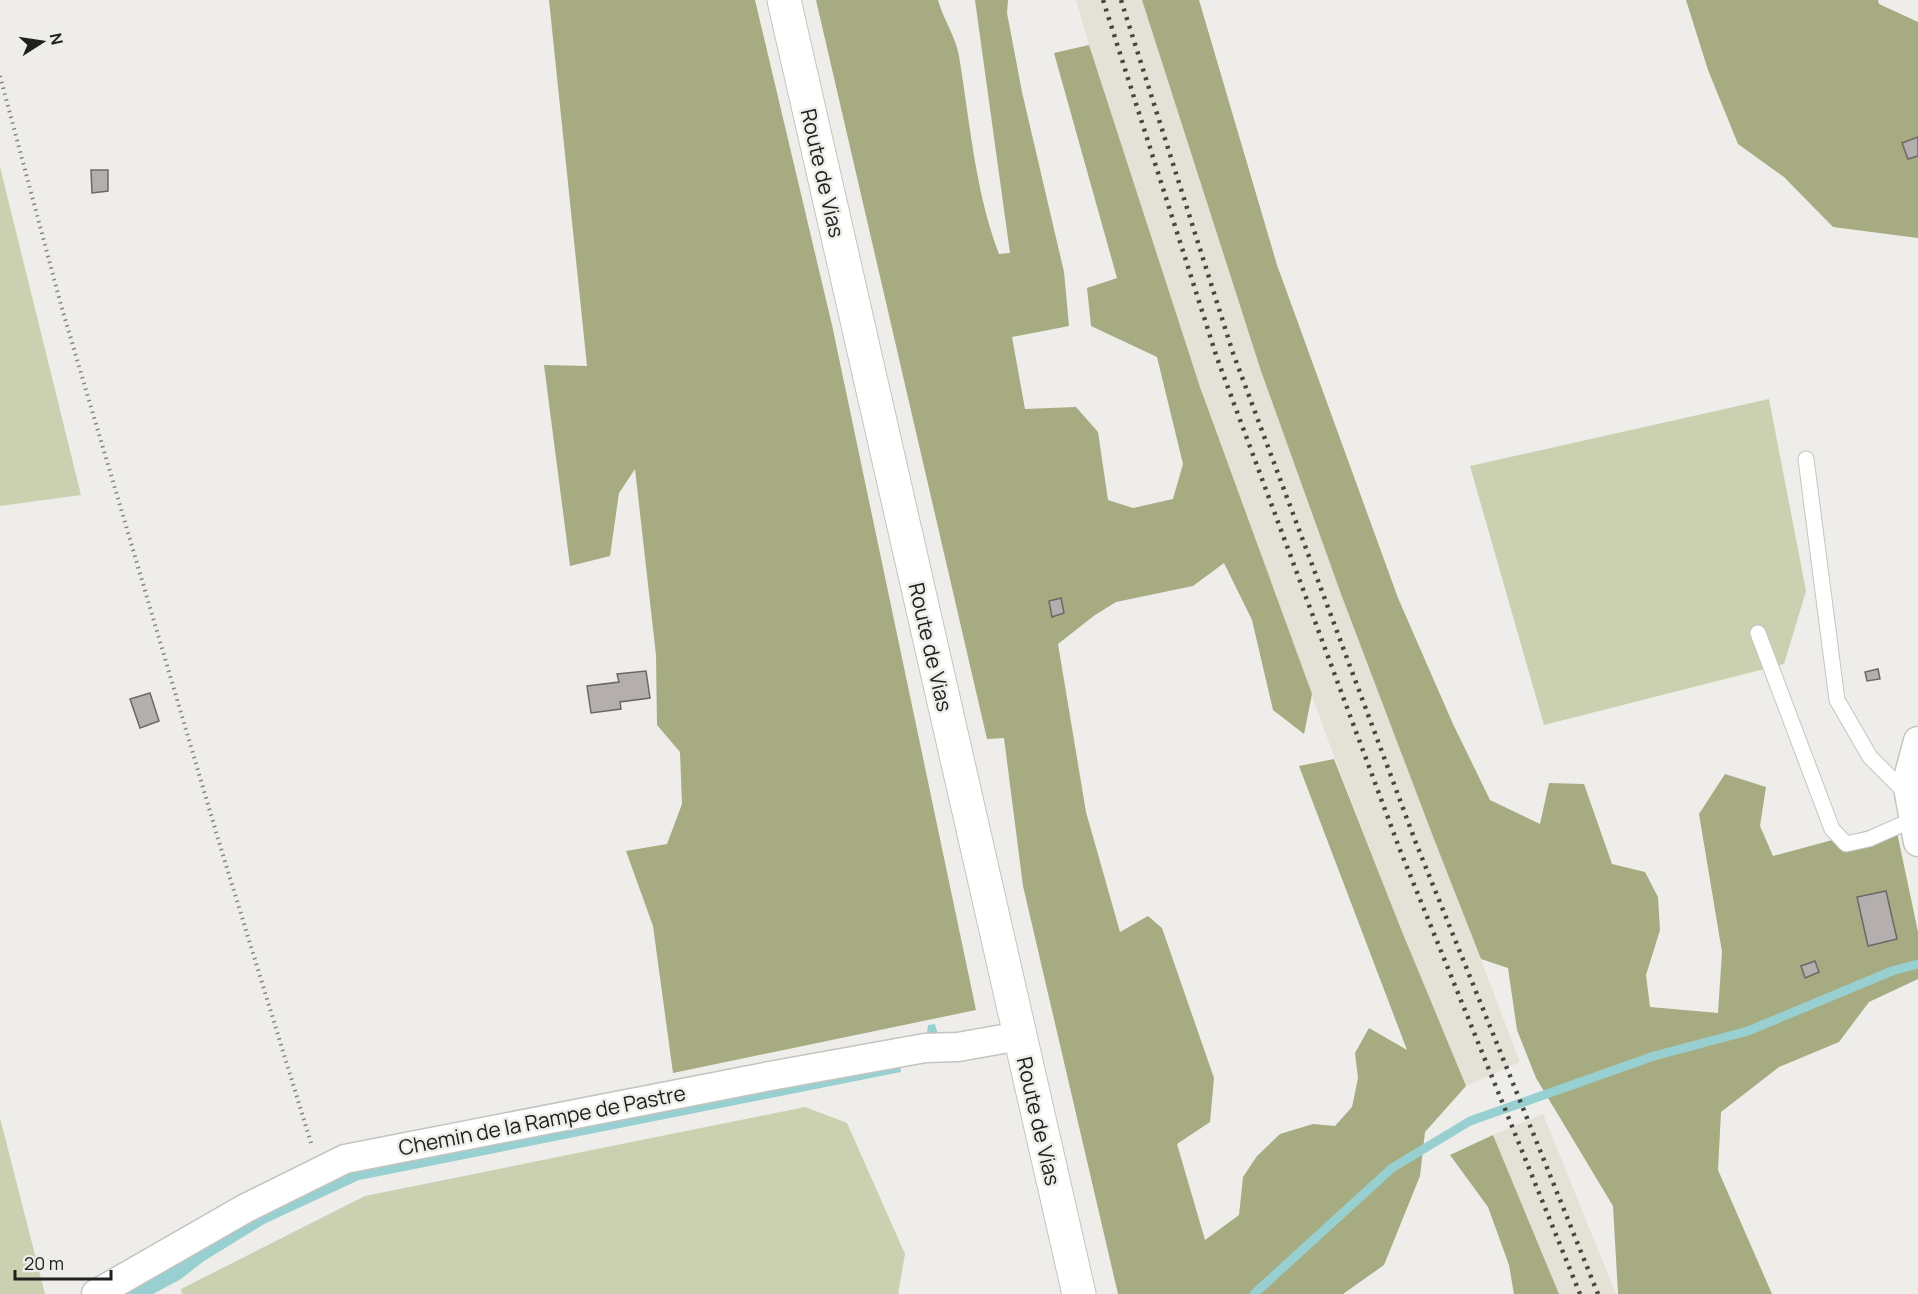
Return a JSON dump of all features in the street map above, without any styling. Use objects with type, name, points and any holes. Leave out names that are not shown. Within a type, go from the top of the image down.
[{"type":"main road","name":"Route de Vias","points":[[784,0],[1079,1294]]},
{"type":"street","points":[[1914,820],[1907,782],[1918,741]]},
{"type":"street","name":"Chemin de la Rampe de Pastre","points":[[96,1294],[246,1208],[345,1159],[483,1130],[925,1048],[958,1047],[1020,1036]]},
{"type":"lane","points":[[1758,633],[1832,829],[1846,844],[1869,839],[1914,820],[1870,757],[1837,700],[1806,459]]},
{"type":"path","points":[[0,76],[68,328],[215,831],[319,1172]]},
{"type":"shaded area","points":[[1076,0],[1142,0],[1261,371],[1341,594],[1520,1062],[1466,1086],[1401,929],[1335,759],[1200,387]]},
{"type":"shaded area","points":[[1543,1114],[1616,1294],[1559,1294],[1493,1135]]},
{"type":"green space","points":[[549,0],[755,0],[832,325],[976,1010],[673,1073],[653,926],[626,851],[667,844],[682,804],[680,752],[657,725],[656,655],[635,469],[619,493],[610,556],[570,566],[544,365],[587,366]]},
{"type":"green space","points":[[816,0],[938,0],[957,49],[984,206],[999,254],[1010,253],[975,0],[1008,0],[1007,13],[1022,92],[1064,272],[1069,326],[1012,337],[1025,409],[1076,407],[1098,432],[1108,500],[1133,508],[1173,499],[1183,464],[1157,357],[1091,326],[1087,288],[1117,278],[1054,53],[1089,45],[1200,387],[1312,694],[1304,734],[1273,710],[1252,620],[1224,563],[1193,586],[1116,602],[1058,644],[1086,812],[1120,932],[1148,916],[1162,928],[1214,1078],[1210,1122],[1177,1144],[1205,1240],[1239,1215],[1243,1177],[1257,1156],[1280,1134],[1313,1124],[1335,1126],[1352,1107],[1358,1078],[1355,1053],[1369,1028],[1407,1050],[1299,766],[1334,759],[1466,1086],[1425,1132],[1420,1176],[1384,1265],[1343,1294],[1118,1294],[1023,886],[1004,738],[987,739]]},
{"type":"green space","points":[[1142,0],[1199,0],[1277,265],[1398,598],[1453,724],[1490,800],[1540,824],[1549,783],[1584,784],[1612,864],[1645,872],[1658,897],[1660,930],[1646,975],[1650,1007],[1718,1013],[1722,952],[1699,814],[1725,774],[1766,787],[1760,826],[1773,856],[1895,823],[1918,932],[1918,979],[1869,1002],[1839,1042],[1779,1067],[1721,1112],[1718,1170],[1772,1294],[1618,1294],[1613,1206],[1536,1078],[1517,1030],[1508,968],[1481,959],[1434,839],[1341,594],[1261,371]]},
{"type":"green space","points":[[1686,0],[1878,0],[1879,4],[1918,22],[1918,238],[1833,227],[1784,177],[1738,144],[1708,70]]},
{"type":"green space","points":[[0,167],[81,495],[0,506]]},
{"type":"green space","points":[[1769,399],[1806,591],[1784,664],[1544,725],[1470,466]]},
{"type":"green space","points":[[805,1107],[847,1123],[905,1254],[898,1294],[182,1294],[181,1289],[365,1196]]},
{"type":"green space","points":[[0,1118],[45,1294],[0,1294]]},
{"type":"green space","points":[[1493,1135],[1559,1294],[1514,1294],[1509,1265],[1488,1207],[1450,1155]]},
{"type":"water","points":[[935,1024],[945,1060],[899,1061],[901,1072],[359,1180],[264,1224],[204,1261],[181,1279],[153,1294],[105,1294],[356,1161],[927,1033],[928,1025]]},
{"type":"building","points":[[1918,137],[1918,156],[1908,159],[1902,143]]},
{"type":"building","points":[[91,170],[108,170],[108,191],[92,193]]},
{"type":"building","points":[[1061,598],[1064,613],[1052,617],[1049,601]]},
{"type":"building","points":[[1878,669],[1880,679],[1867,681],[1865,672]]},
{"type":"building","points":[[646,671],[650,698],[620,702],[621,709],[591,713],[587,686],[619,682],[617,674]]},
{"type":"building","points":[[150,693],[159,721],[140,728],[130,699]]},
{"type":"building","points":[[1886,891],[1897,939],[1868,946],[1857,897]]},
{"type":"building","points":[[1815,961],[1819,972],[1805,978],[1801,966]]},
{"type":"waterway","points":[[1254,1294],[1392,1168],[1470,1121],[1654,1056],[1748,1031],[1892,971],[1918,964]]},
{"type":"railway","points":[[1103,0],[1217,358],[1400,850],[1580,1294]]},
{"type":"railway","points":[[1121,0],[1233,353],[1416,843],[1598,1294]]}]
